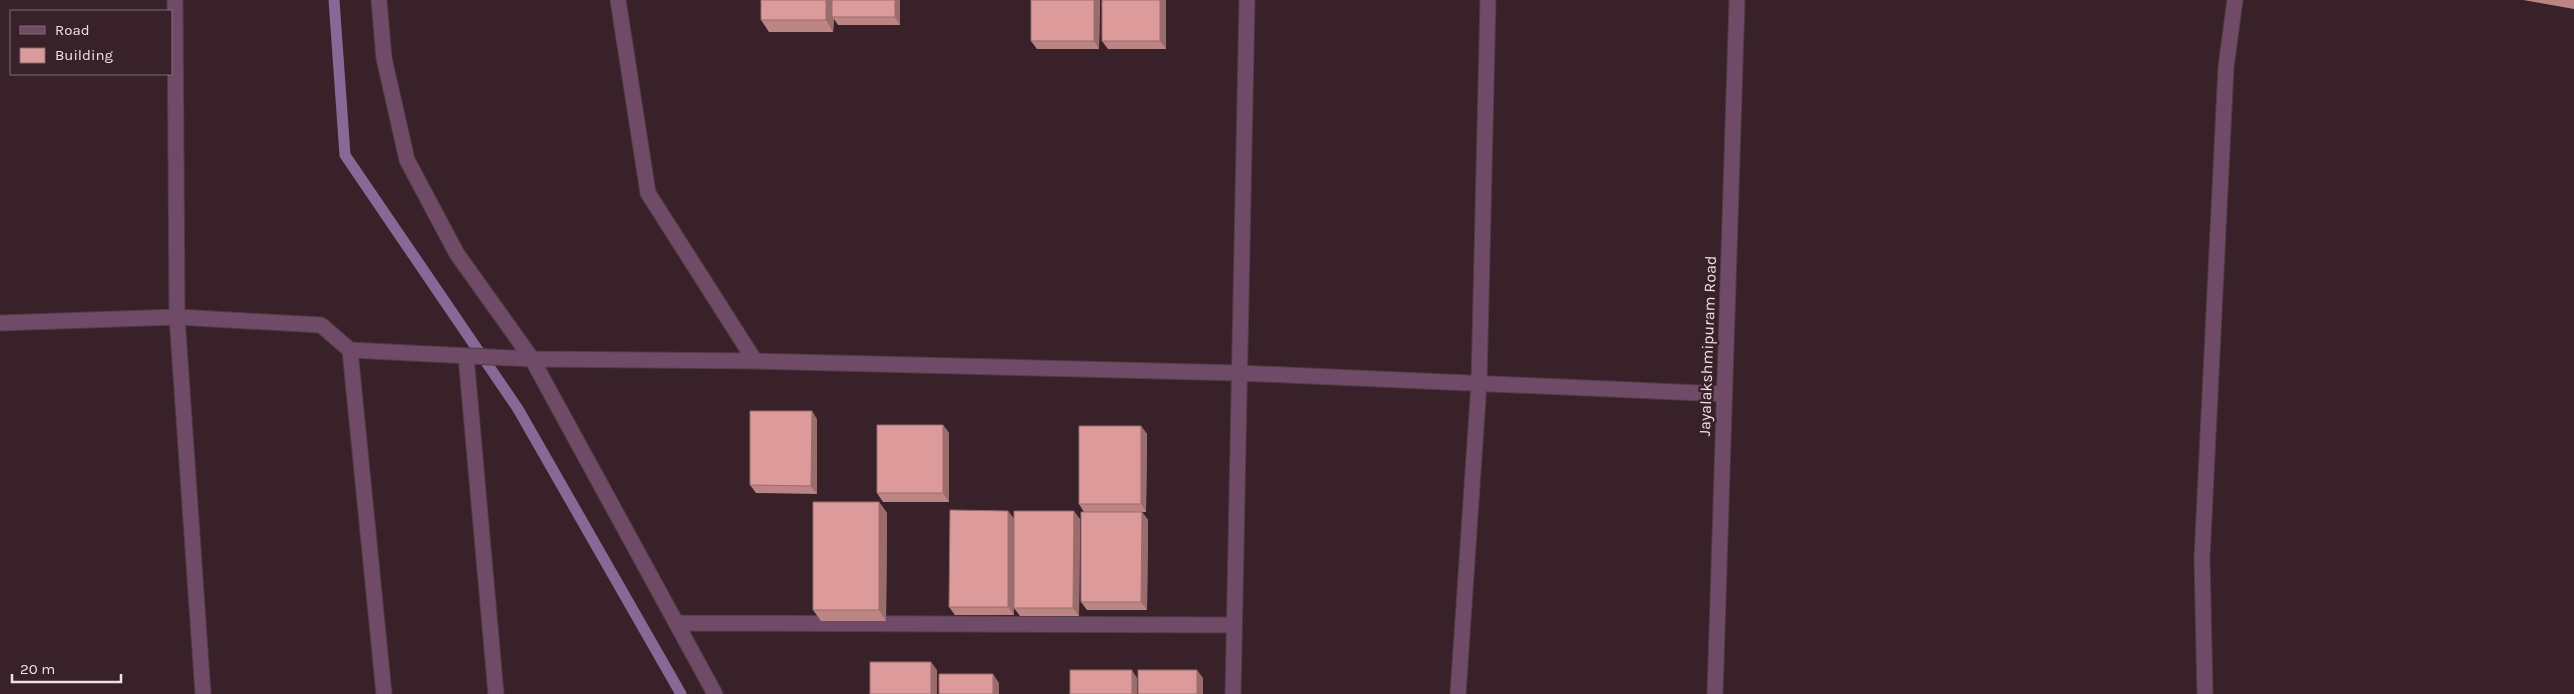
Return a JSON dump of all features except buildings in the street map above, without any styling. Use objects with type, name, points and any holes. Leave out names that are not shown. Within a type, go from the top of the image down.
[{"type":"street","points":[[175,0],[177,317],[202,694]]},
{"type":"street","points":[[379,0],[384,58],[407,160],[457,254],[532,359],[715,694]]},
{"type":"street","points":[[618,0],[648,193],[755,361]]},
{"type":"street","points":[[1233,694],[1246,0]]},
{"type":"street","points":[[1458,694],[1479,383],[1488,0]]},
{"type":"street","name":"Jayalakshmipuram Road","points":[[1715,694],[1723,394],[1737,0]]},
{"type":"street","points":[[2205,694],[2202,558],[2226,66],[2235,0]]},
{"type":"street","points":[[0,323],[177,317],[321,325],[350,350],[532,359],[755,361],[1240,373],[1723,394]]},
{"type":"street","points":[[350,350],[384,694]]},
{"type":"street","points":[[466,356],[496,694]]},
{"type":"street","points":[[677,623],[1234,625]]},
{"type":"waterway","points":[[334,0],[345,155],[518,409],[681,694]]}]
